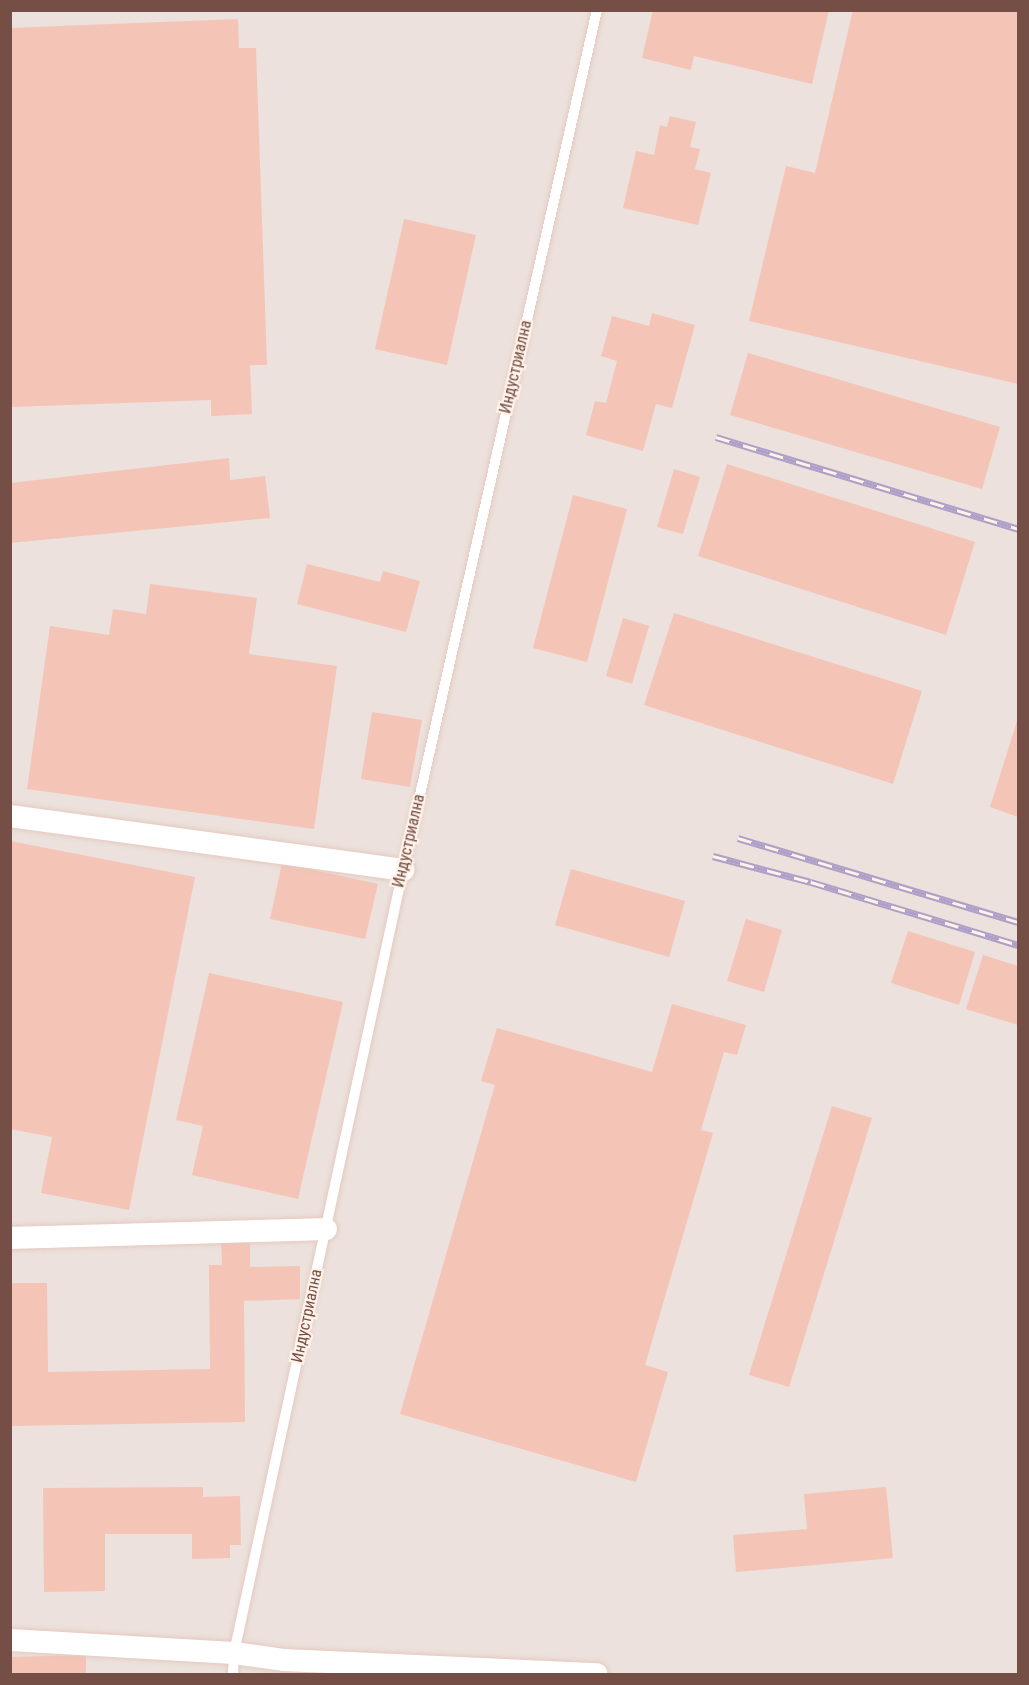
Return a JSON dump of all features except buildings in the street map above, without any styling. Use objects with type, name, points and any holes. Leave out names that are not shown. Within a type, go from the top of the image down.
[{"type":"street","points":[[10,816],[403,870]]},
{"type":"street","points":[[10,1238],[326,1229]]},
{"type":"street","points":[[10,1640],[233,1664],[284,1660],[597,1674]]},
{"type":"lane","name":"Индустриална","points":[[233,1664],[403,870],[597,10]]},
{"type":"shaded area","points":[[11,11],[1018,11],[1018,1674],[11,1674]]},
{"type":"railway","points":[[716,437],[1018,529]]},
{"type":"railway","points":[[738,838],[1018,922]]},
{"type":"railway","points":[[713,856],[811,882],[1018,945]]}]
